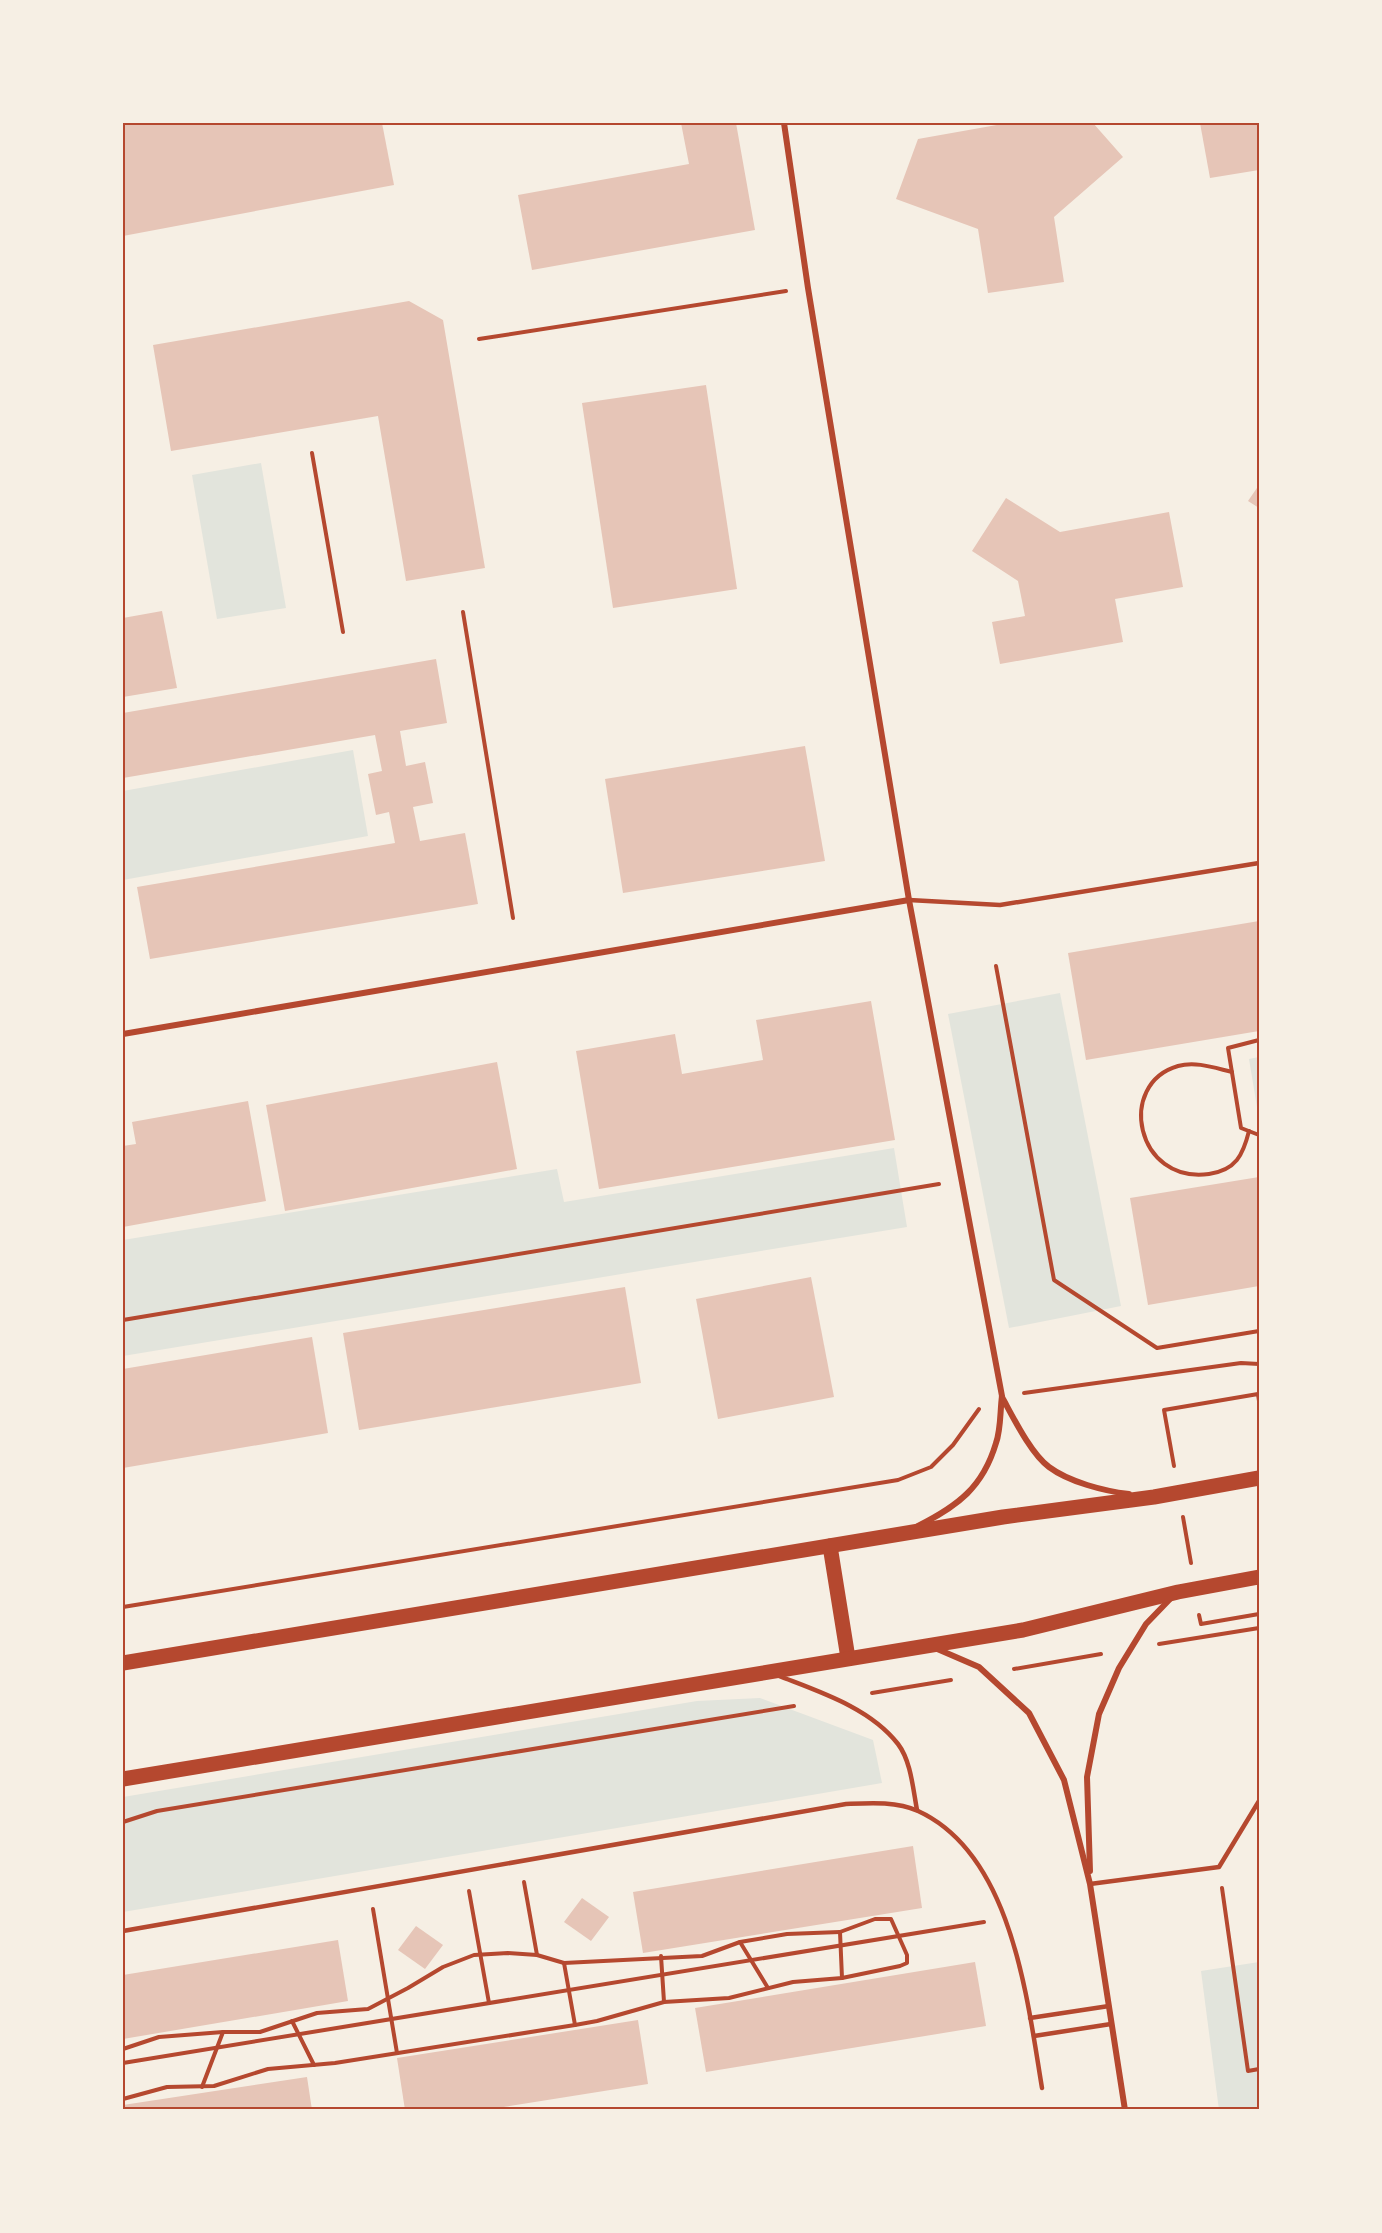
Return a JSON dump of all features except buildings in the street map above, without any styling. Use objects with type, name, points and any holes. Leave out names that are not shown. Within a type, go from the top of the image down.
[{"type":"main road","points":[[123,1663],[1003,1517],[1154,1497],[1259,1478]]},
{"type":"main road","points":[[830,1546],[848,1658]]},
{"type":"main road","points":[[123,1779],[1023,1630],[1178,1592],[1259,1577]]},
{"type":"street","points":[[784,123],[808,288],[909,900],[1002,1396],[1021,1434],[1048,1467],[1080,1483],[1115,1493],[1154,1497]]},
{"type":"street","points":[[123,1034],[909,900]]},
{"type":"street","points":[[899,1535],[938,1516],[962,1501],[985,1472],[997,1442],[1002,1396]]},
{"type":"street","points":[[1090,1884],[1087,1777],[1099,1714],[1119,1668],[1146,1624],[1178,1592]]},
{"type":"street","points":[[927,1645],[979,1667],[1029,1713],[1064,1780],[1090,1884],[1125,2110]]},
{"type":"lane","points":[[909,900],[1000,905],[1259,863]]},
{"type":"lane","points":[[768,1672],[835,1700],[870,1718],[899,1745],[910,1772],[917,1810]]},
{"type":"lane","points":[[1090,1884],[1219,1867],[1259,1801]]},
{"type":"lane","points":[[123,1931],[846,1804],[882,1803],[917,1810],[950,1830],[976,1860],[1000,1903],[1016,1955],[1034,2036],[1042,2088]]},
{"type":"lane","points":[[1030,2018],[1109,2006]]},
{"type":"lane","points":[[1034,2036],[1111,2024]]},
{"type":"path","points":[[479,339],[808,288]]},
{"type":"path","points":[[312,453],[343,632]]},
{"type":"path","points":[[463,612],[513,918]]},
{"type":"path","points":[[996,966],[1054,1280],[1157,1348],[1259,1331]]},
{"type":"path","points":[[1259,1040],[1228,1048],[1241,1128],[1259,1135]]},
{"type":"path","points":[[1232,1072],[1202,1065],[1179,1066],[1161,1075],[1147,1090],[1141,1109],[1142,1132],[1152,1154],[1169,1168],[1192,1175],[1212,1174],[1232,1166],[1244,1153],[1249,1131]]},
{"type":"path","points":[[123,1320],[961,1180]]},
{"type":"path","points":[[123,1607],[898,1480],[931,1467],[953,1445],[976,1412],[989,1401],[1002,1396],[1241,1363],[1259,1364]]},
{"type":"path","points":[[1164,1410],[1258,1394],[1259,1401]]},
{"type":"path","points":[[1201,1624],[1259,1614]]},
{"type":"path","points":[[123,1822],[157,1811],[1259,1628]]},
{"type":"path","points":[[521,1861],[537,1955]]},
{"type":"path","points":[[1219,1867],[1248,2071],[1259,2069]]},
{"type":"path","points":[[466,1870],[489,2003]]},
{"type":"path","points":[[369,1888],[397,2053]]},
{"type":"path","points":[[123,2049],[159,2037],[222,2032],[260,2032],[317,2013],[368,2009],[442,1967],[474,1955],[508,1953],[537,1955],[564,1963],[593,1963],[662,1956],[702,1956],[740,1942],[787,1934],[840,1932],[875,1919],[891,1919],[907,1955],[907,1963],[900,1966],[842,1978],[793,1982],[729,1998],[664,2002],[575,2025],[314,2065],[268,2069],[214,2086],[167,2087],[123,2099]]},
{"type":"path","points":[[123,2063],[1005,1919]]},
{"type":"path","points":[[840,1932],[842,1978]]},
{"type":"path","points":[[740,1942],[768,1988]]},
{"type":"path","points":[[662,1956],[664,2002]]},
{"type":"path","points":[[564,1963],[575,2025]]},
{"type":"path","points":[[292,2021],[314,2065]]},
{"type":"path","points":[[202,2087],[222,2032]]},
{"type":"shaded area","points":[[261,463],[286,608],[217,619],[192,475]]},
{"type":"shaded area","points":[[353,750],[368,836],[123,880],[123,791]]},
{"type":"shaded area","points":[[1060,993],[1121,1306],[1009,1328],[948,1014]]},
{"type":"shaded area","points":[[1259,1057],[1259,1119],[1249,1059]]},
{"type":"shaded area","points":[[894,1148],[907,1227],[123,1356],[123,1240],[557,1169],[564,1202]]},
{"type":"shaded area","points":[[760,1698],[873,1740],[882,1783],[123,1912],[123,1797],[697,1701]]},
{"type":"shaded area","points":[[1259,1962],[1259,2110],[1219,2110],[1201,1971]]}]
